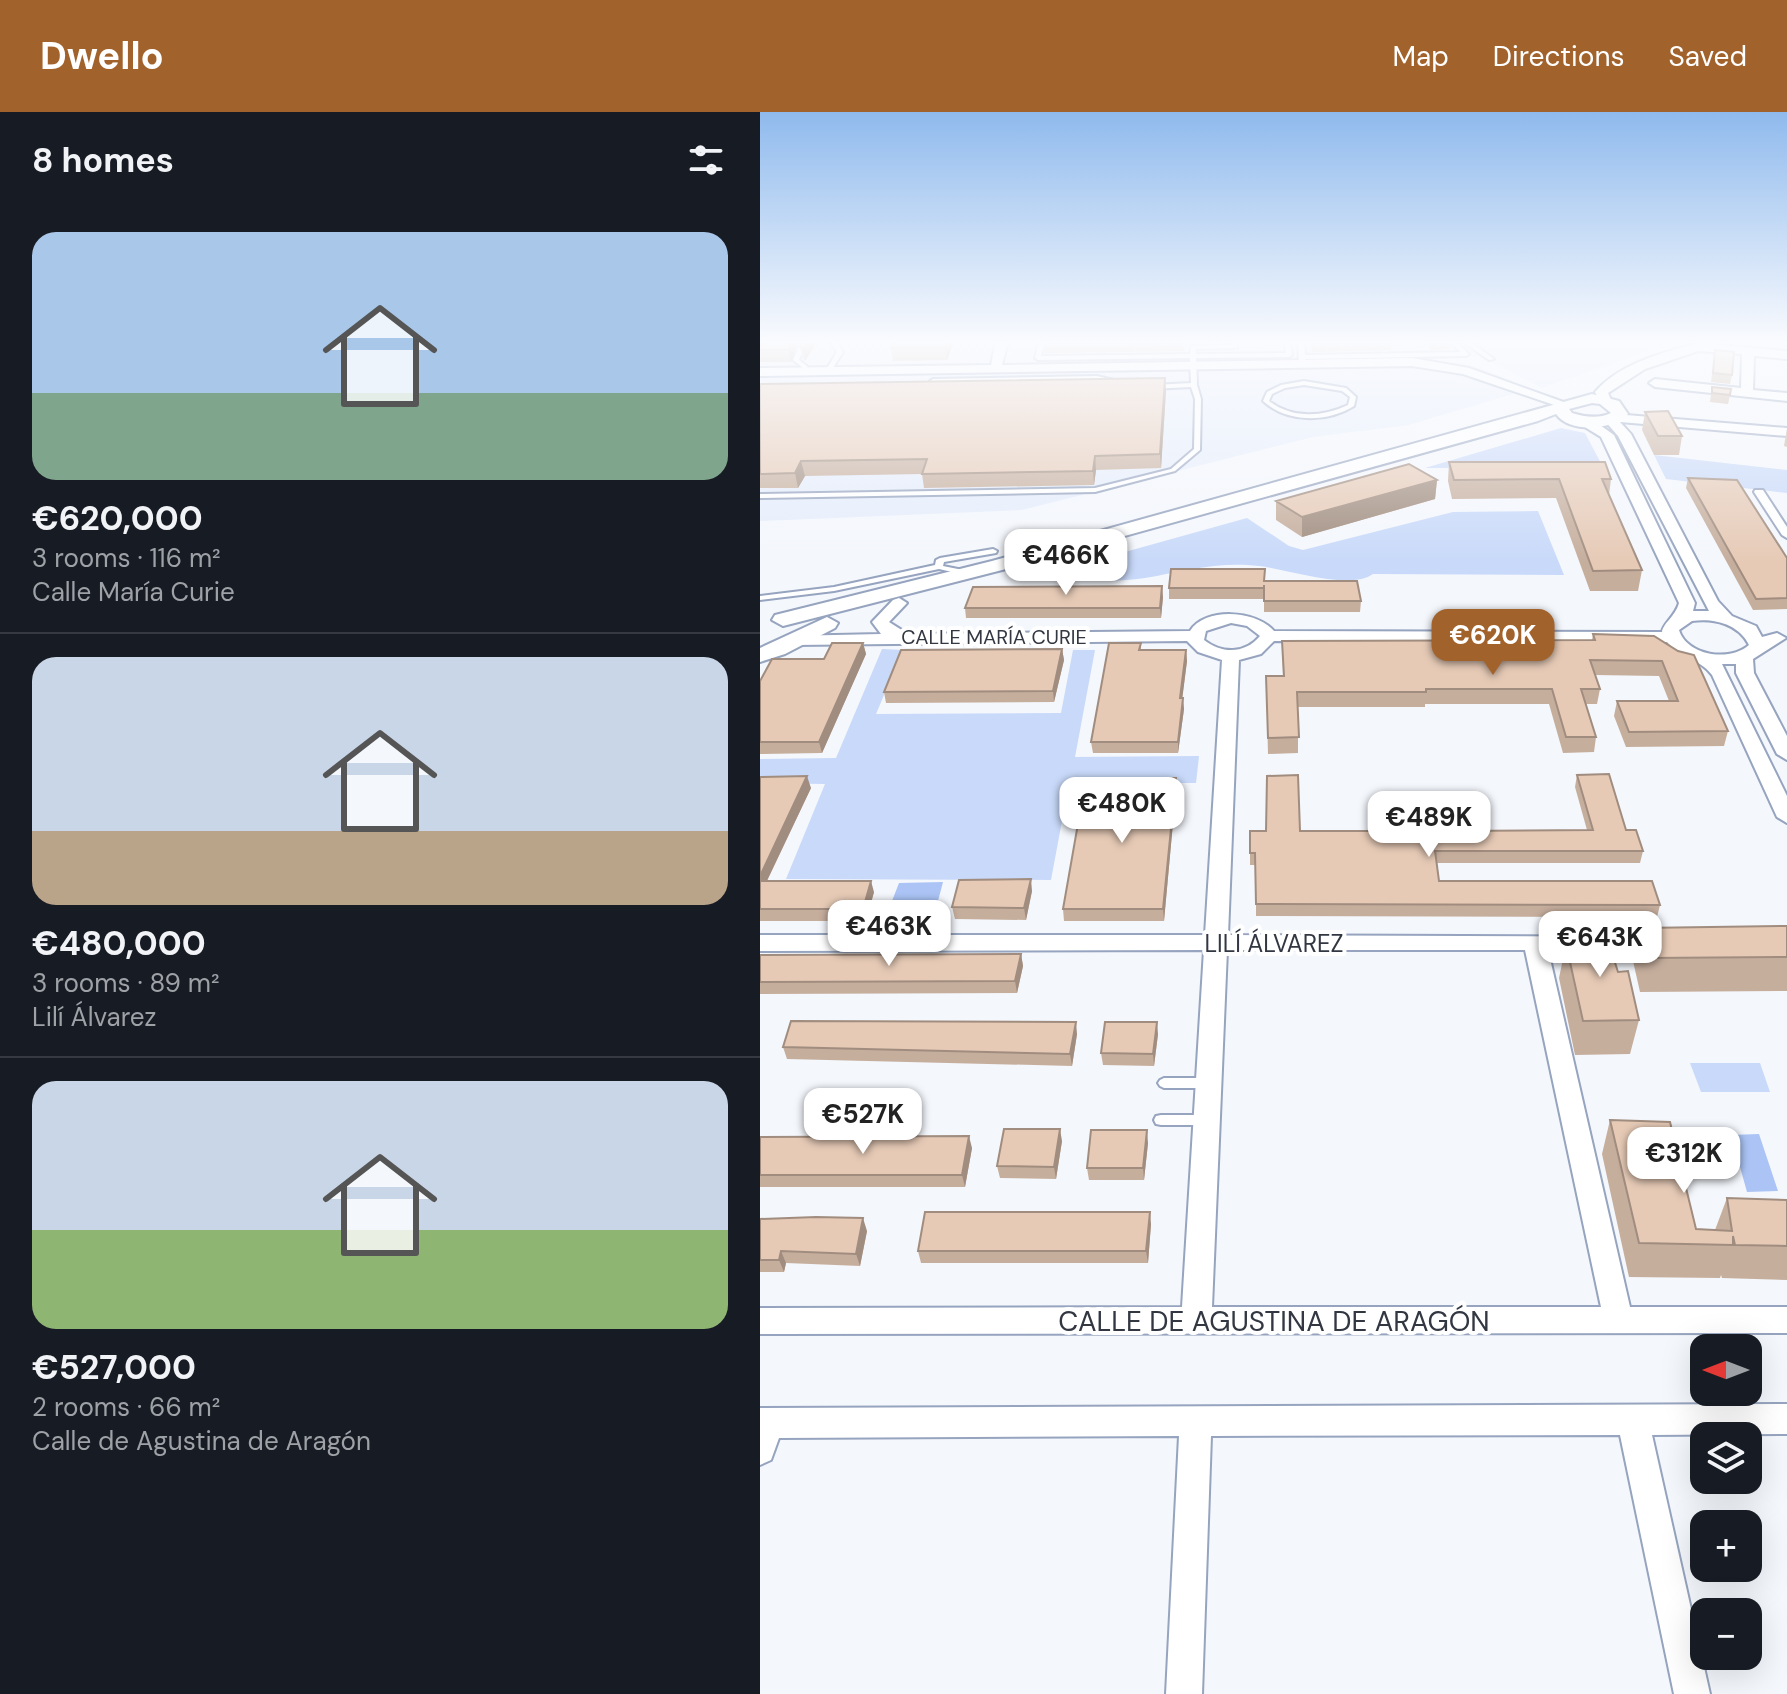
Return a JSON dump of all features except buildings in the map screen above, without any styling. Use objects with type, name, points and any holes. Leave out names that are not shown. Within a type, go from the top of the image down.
[{"type":"street","points":[[760,655],[778,650],[791,632],[965,573],[1540,415]]},
{"type":"street","points":[[1567,415],[1608,437],[1687,603],[1683,619]]},
{"type":"street","points":[[760,619],[791,632],[1544,425],[1583,421],[1603,415]]},
{"type":"street","points":[[1614,415],[1711,603],[1751,644]]},
{"type":"street","points":[[1637,415],[1787,432]]},
{"type":"street","points":[[1651,415],[1787,425]]},
{"type":"street","points":[[1759,492],[1786,532]]},
{"type":"street","points":[[899,603],[880,622],[887,631],[903,638]]},
{"type":"street","points":[[1671,637],[1673,625],[1683,619],[1704,616],[1725,618]]},
{"type":"street","points":[[1269,636],[1265,644],[1256,650],[1231,655],[1208,651],[1196,642],[1195,636],[1208,623],[1230,618],[1256,623],[1269,636],[1671,637],[1684,649],[1707,657],[1720,674],[1787,817]]},
{"type":"street","name":"CALLE MARÍA CURIE","points":[[791,632],[903,638],[1195,636]]},
{"type":"street","points":[[1707,657],[1782,638]]},
{"type":"street","points":[[1751,644],[1745,673],[1787,754]]},
{"type":"street","points":[[1196,1322],[1231,655]]},
{"type":"street","points":[[1535,942],[1618,1318]]},
{"type":"street","name":"LILÍ ÁLVAREZ","points":[[760,943],[1692,942]]},
{"type":"street","name":"CALLE DE AGUSTINA DE ARAGÓN","points":[[760,1321],[1787,1320]]},
{"type":"street","points":[[763,1431],[1196,1421],[1787,1419]]},
{"type":"street","points":[[1633,1420],[1692,1694]]},
{"type":"street","points":[[1184,1694],[1196,1421]]},
{"type":"lane","points":[[760,496],[1095,490],[1173,470],[1197,450],[1198,415]]},
{"type":"lane","points":[[939,567],[940,560],[993,551]]},
{"type":"lane","points":[[760,598],[834,589],[939,567],[965,573]]},
{"type":"lane","points":[[1164,1083],[1210,1083]]},
{"type":"lane","points":[[1161,1120],[1208,1120]]},
{"type":"shaded area","points":[[760,415],[1442,415],[1408,425],[1313,437],[1022,510],[760,521]]},
{"type":"shaded area","points":[[1561,428],[1585,433],[1603,467],[1425,468]]},
{"type":"shaded area","points":[[1654,455],[1787,470],[1787,493],[1666,479]]},
{"type":"shaded area","points":[[1538,511],[1564,575],[1373,574],[1363,579],[1334,580],[1259,566],[1230,565],[1131,580],[1028,579],[1247,518],[1289,546],[1303,550],[1453,512]]},
{"type":"shaded area","points":[[882,649],[903,650],[876,714],[1061,713],[1073,650],[1095,650],[1075,757],[1199,756],[1196,783],[1069,783],[1051,880],[786,879],[825,784],[760,783],[760,759],[836,758]]},
{"type":"shaded area","points":[[943,882],[938,901],[892,901],[899,883]]},
{"type":"shaded area","points":[[1690,1063],[1760,1063],[1770,1092],[1701,1092]]},
{"type":"shaded area","points":[[1759,1134],[1778,1191],[1747,1192],[1731,1135]]}]
